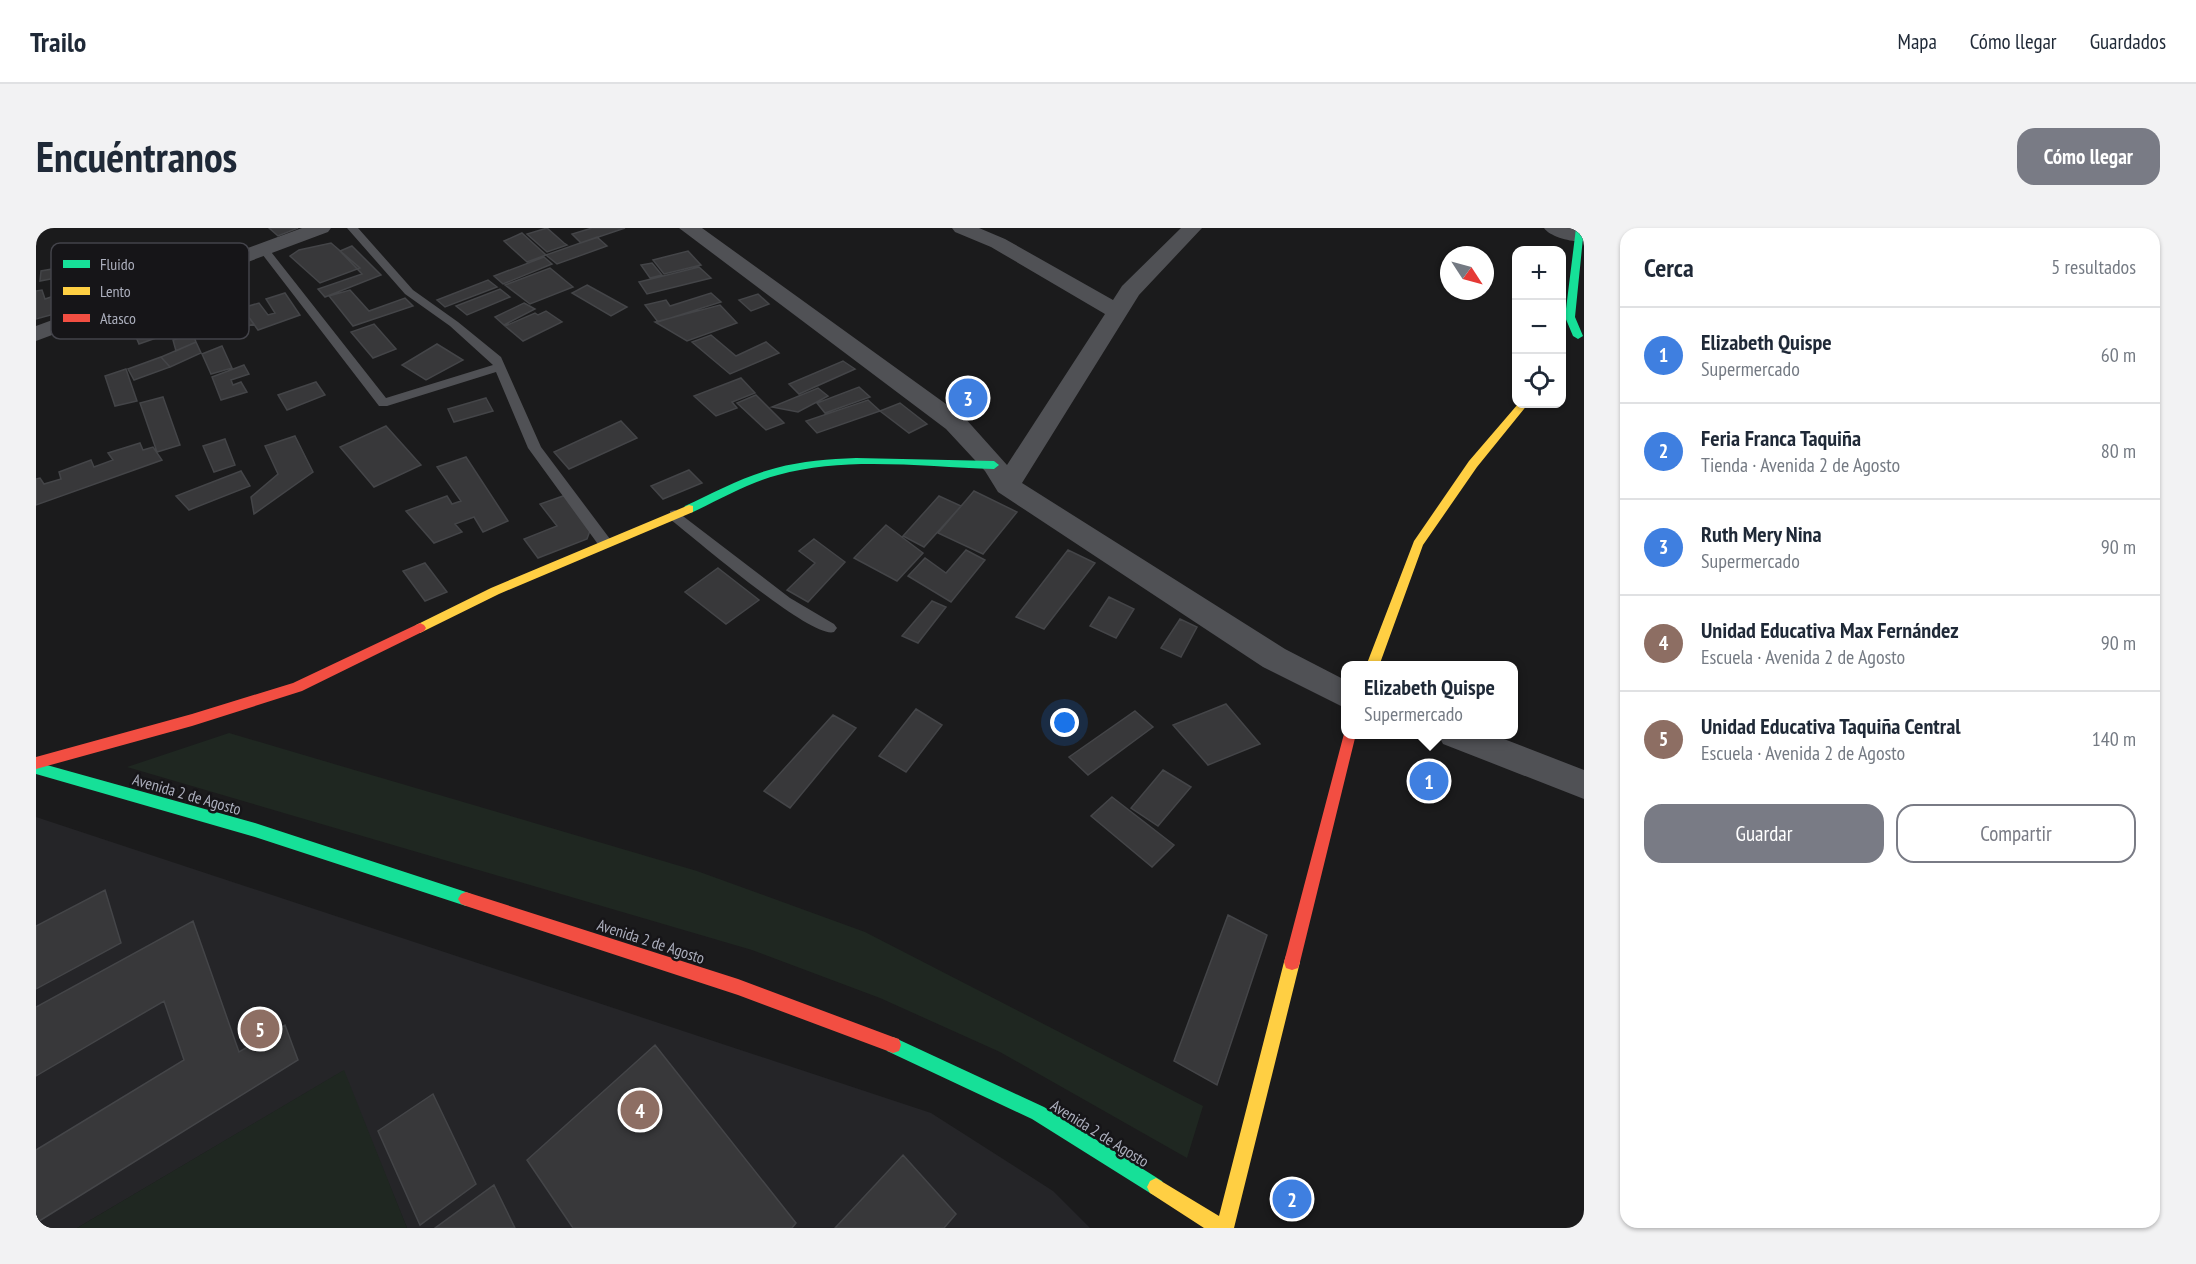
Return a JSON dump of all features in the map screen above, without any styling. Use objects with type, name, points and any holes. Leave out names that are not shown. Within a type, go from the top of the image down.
[{"type":"street","points":[[249,256],[321,228]]},
{"type":"street","points":[[689,228],[955,423],[1000,475],[1274,658],[1341,693]]},
{"type":"street","points":[[962,228],[998,243],[1116,311]]},
{"type":"street","points":[[1000,475],[1130,291],[1192,228]]},
{"type":"street","points":[[1554,228],[1579,232],[1579,327],[1567,350]]},
{"type":"street","points":[[36,334],[51,328]]},
{"type":"street","points":[[1374,661],[1418,544],[1473,464],[1520,408]]},
{"type":"street","points":[[36,764],[192,720],[297,687],[495,591],[778,471],[803,466],[1000,475]]},
{"type":"street","points":[[1226,1228],[1348,739]]},
{"type":"street","points":[[1464,739],[1584,785]]},
{"type":"street","name":"Avenida 2 de Agosto","points":[[36,768],[266,834],[727,983],[888,1042],[1038,1113],[1221,1228]]},
{"type":"lane","points":[[352,228],[409,292],[454,324],[497,360],[535,448],[605,543]]},
{"type":"lane","points":[[264,250],[383,403],[500,367]]},
{"type":"lane","points":[[675,515],[785,602],[829,628]]},
{"type":"shaded area","points":[[229,733],[697,871],[865,932],[1203,1106],[1187,1158],[1000,1052],[880,998],[752,950],[127,767]]},
{"type":"shaded area","points":[[36,817],[931,1113],[1053,1191],[1090,1228],[407,1228],[343,1071],[77,1228],[36,1228]]},
{"type":"shaded area","points":[[344,1070],[407,1228],[77,1228]]},
{"type":"building","points":[[269,228],[298,228],[278,236]]},
{"type":"building","points":[[547,228],[567,245],[547,252],[527,234]]},
{"type":"building","points":[[592,228],[625,228],[581,243],[572,234]]},
{"type":"building","points":[[522,233],[546,255],[527,262],[504,241]]},
{"type":"building","points":[[597,237],[607,246],[557,264],[546,255]]},
{"type":"building","points":[[331,243],[360,268],[320,283],[290,256],[299,250]]},
{"type":"building","points":[[352,246],[381,275],[325,297],[318,289],[362,274],[340,251]]},
{"type":"building","points":[[688,251],[701,265],[664,274],[653,260]]},
{"type":"building","points":[[544,257],[552,264],[503,284],[494,276]]},
{"type":"building","points":[[652,263],[662,275],[650,278],[641,265]]},
{"type":"building","points":[[699,267],[711,278],[647,294],[639,282]]},
{"type":"building","points":[[550,268],[573,287],[530,304],[505,285]]},
{"type":"building","points":[[51,269],[51,279],[40,281],[41,271]]},
{"type":"building","points":[[488,280],[497,287],[445,307],[437,300]]},
{"type":"building","points":[[587,285],[627,307],[611,316],[572,293]]},
{"type":"building","points":[[500,289],[510,297],[467,315],[456,306]]},
{"type":"building","points":[[42,290],[45,299],[51,297],[51,315],[36,319],[36,291]]},
{"type":"building","points":[[350,290],[369,311],[405,298],[413,306],[353,326],[329,296]]},
{"type":"building","points":[[285,293],[300,315],[258,330],[249,318],[249,306],[259,303],[268,315],[275,313],[266,299]]},
{"type":"building","points":[[711,293],[721,302],[658,322],[645,305],[666,300],[670,306]]},
{"type":"building","points":[[758,294],[769,304],[751,311],[739,300]]},
{"type":"building","points":[[524,303],[535,309],[504,325],[495,317]]},
{"type":"building","points":[[720,305],[737,323],[687,341],[655,322]]},
{"type":"building","points":[[546,311],[562,322],[523,341],[505,326],[535,313],[538,315]]},
{"type":"building","points":[[374,324],[396,349],[373,358],[351,332]]},
{"type":"building","points":[[711,335],[736,356],[766,342],[779,353],[730,374],[692,342]]},
{"type":"building","points":[[137,339],[153,339],[139,344]]},
{"type":"building","points":[[195,339],[196,342],[176,351],[173,340]]},
{"type":"building","points":[[196,342],[201,353],[170,367],[161,357]]},
{"type":"building","points":[[437,344],[463,360],[426,380],[402,365]]},
{"type":"building","points":[[222,346],[232,368],[211,374],[202,354]]},
{"type":"building","points":[[161,357],[170,367],[134,380],[128,369]]},
{"type":"building","points":[[843,361],[855,369],[799,394],[789,384]]},
{"type":"building","points":[[244,365],[249,374],[231,380],[233,385],[241,382],[247,392],[221,400],[212,377]]},
{"type":"building","points":[[126,369],[137,401],[115,406],[105,376]]},
{"type":"building","points":[[741,378],[755,393],[732,402],[737,408],[716,416],[694,396]]},
{"type":"building","points":[[316,382],[325,395],[287,410],[278,395]]},
{"type":"building","points":[[859,387],[870,397],[825,413],[817,403]]},
{"type":"building","points":[[818,388],[828,396],[798,412],[772,407]]},
{"type":"building","points":[[756,395],[784,423],[766,430],[737,403]]},
{"type":"building","points":[[163,397],[180,445],[157,452],[140,403]]},
{"type":"building","points":[[486,398],[493,411],[454,422],[448,409]]},
{"type":"building","points":[[868,400],[880,411],[817,433],[806,421]]},
{"type":"building","points":[[900,403],[927,424],[909,433],[880,411]]},
{"type":"building","points":[[621,421],[637,438],[569,469],[554,452]]},
{"type":"building","points":[[386,426],[421,465],[374,487],[340,447]]},
{"type":"building","points":[[295,436],[313,472],[254,514],[251,497],[278,474],[265,446]]},
{"type":"building","points":[[225,439],[235,465],[214,472],[203,446]]},
{"type":"building","points":[[140,443],[143,450],[153,447],[162,460],[36,505],[36,479],[40,478],[44,484],[61,479],[59,472],[91,460],[94,467],[113,460],[108,453]]},
{"type":"building","points":[[466,457],[508,521],[483,532],[474,517],[455,524],[462,532],[434,543],[406,511],[447,496],[452,504],[461,501],[437,467]]},
{"type":"building","points":[[689,470],[702,483],[663,499],[651,486]]},
{"type":"building","points":[[241,471],[250,486],[189,510],[176,496]]},
{"type":"building","points":[[974,491],[1017,512],[983,554],[938,533]]},
{"type":"building","points":[[566,495],[591,528],[587,539],[538,558],[524,539],[557,526],[540,504]]},
{"type":"building","points":[[939,496],[961,506],[924,547],[903,536]]},
{"type":"building","points":[[886,525],[923,553],[897,581],[854,558]]},
{"type":"building","points":[[814,539],[845,562],[808,602],[787,590],[815,563],[799,551]]},
{"type":"building","points":[[966,550],[985,560],[951,602],[908,576],[925,558],[946,573]]},
{"type":"building","points":[[1068,550],[1095,563],[1044,629],[1016,617]]},
{"type":"building","points":[[425,563],[447,592],[425,601],[403,571]]},
{"type":"building","points":[[718,568],[759,600],[726,624],[685,592]]},
{"type":"building","points":[[1109,597],[1134,609],[1116,638],[1090,626]]},
{"type":"building","points":[[932,601],[946,607],[918,643],[902,636]]},
{"type":"building","points":[[1180,619],[1197,627],[1181,657],[1161,648]]},
{"type":"building","points":[[1226,704],[1260,744],[1208,765],[1173,725]]},
{"type":"building","points":[[916,709],[942,725],[906,772],[879,756]]},
{"type":"building","points":[[1135,711],[1153,727],[1088,775],[1069,757]]},
{"type":"building","points":[[833,715],[856,728],[790,808],[764,791]]},
{"type":"building","points":[[1163,770],[1191,787],[1158,826],[1131,808]]},
{"type":"building","points":[[1112,797],[1174,845],[1152,867],[1091,816]]},
{"type":"building","points":[[105,890],[121,943],[36,989],[36,926]]},
{"type":"building","points":[[1228,915],[1267,935],[1217,1085],[1174,1061]]},
{"type":"building","points":[[193,921],[239,1052],[285,1025],[298,1060],[36,1223],[36,1150],[184,1060],[164,1001],[36,1076],[36,1007]]},
{"type":"building","points":[[655,1045],[796,1223],[792,1228],[573,1228],[527,1160]]},
{"type":"building","points":[[433,1094],[476,1184],[420,1225],[378,1131]]},
{"type":"building","points":[[903,1155],[956,1214],[944,1228],[835,1228]]},
{"type":"building","points":[[494,1185],[515,1228],[435,1228]]},
{"type":"traffic: fast","points":[[1578,336],[1570,317],[1580,228]]},
{"type":"traffic: fast","points":[[689,509],[756,478],[802,466],[856,462],[994,465]]},
{"type":"traffic: fast","points":[[36,768],[255,830],[466,899]]},
{"type":"traffic: fast","points":[[893,1045],[1038,1113],[1156,1187]]},
{"type":"traffic: slow","points":[[1374,661],[1418,544],[1473,464],[1520,408]]},
{"type":"traffic: slow","points":[[420,628],[495,591],[689,509]]},
{"type":"traffic: slow","points":[[1225,1228],[1292,962]]},
{"type":"traffic: slow","points":[[1156,1187],[1221,1228]]},
{"type":"traffic: jam","points":[[36,763],[192,720],[297,687],[420,628]]},
{"type":"traffic: jam","points":[[1292,962],[1348,739]]},
{"type":"traffic: jam","points":[[466,899],[738,987],[893,1045]]},
{"type":"place","name":"Ruth Mery Nina","points":[[968,398]]},
{"type":"place","name":"Elizabeth Quispe","points":[[1429,781]]},
{"type":"place","name":"Unidad Educativa Taquiña Central","points":[[260,1029]]},
{"type":"place","name":"Unidad Educativa Max Fernández","points":[[640,1110]]},
{"type":"place","name":"Feria Franca Taquiña","points":[[1292,1199]]}]
